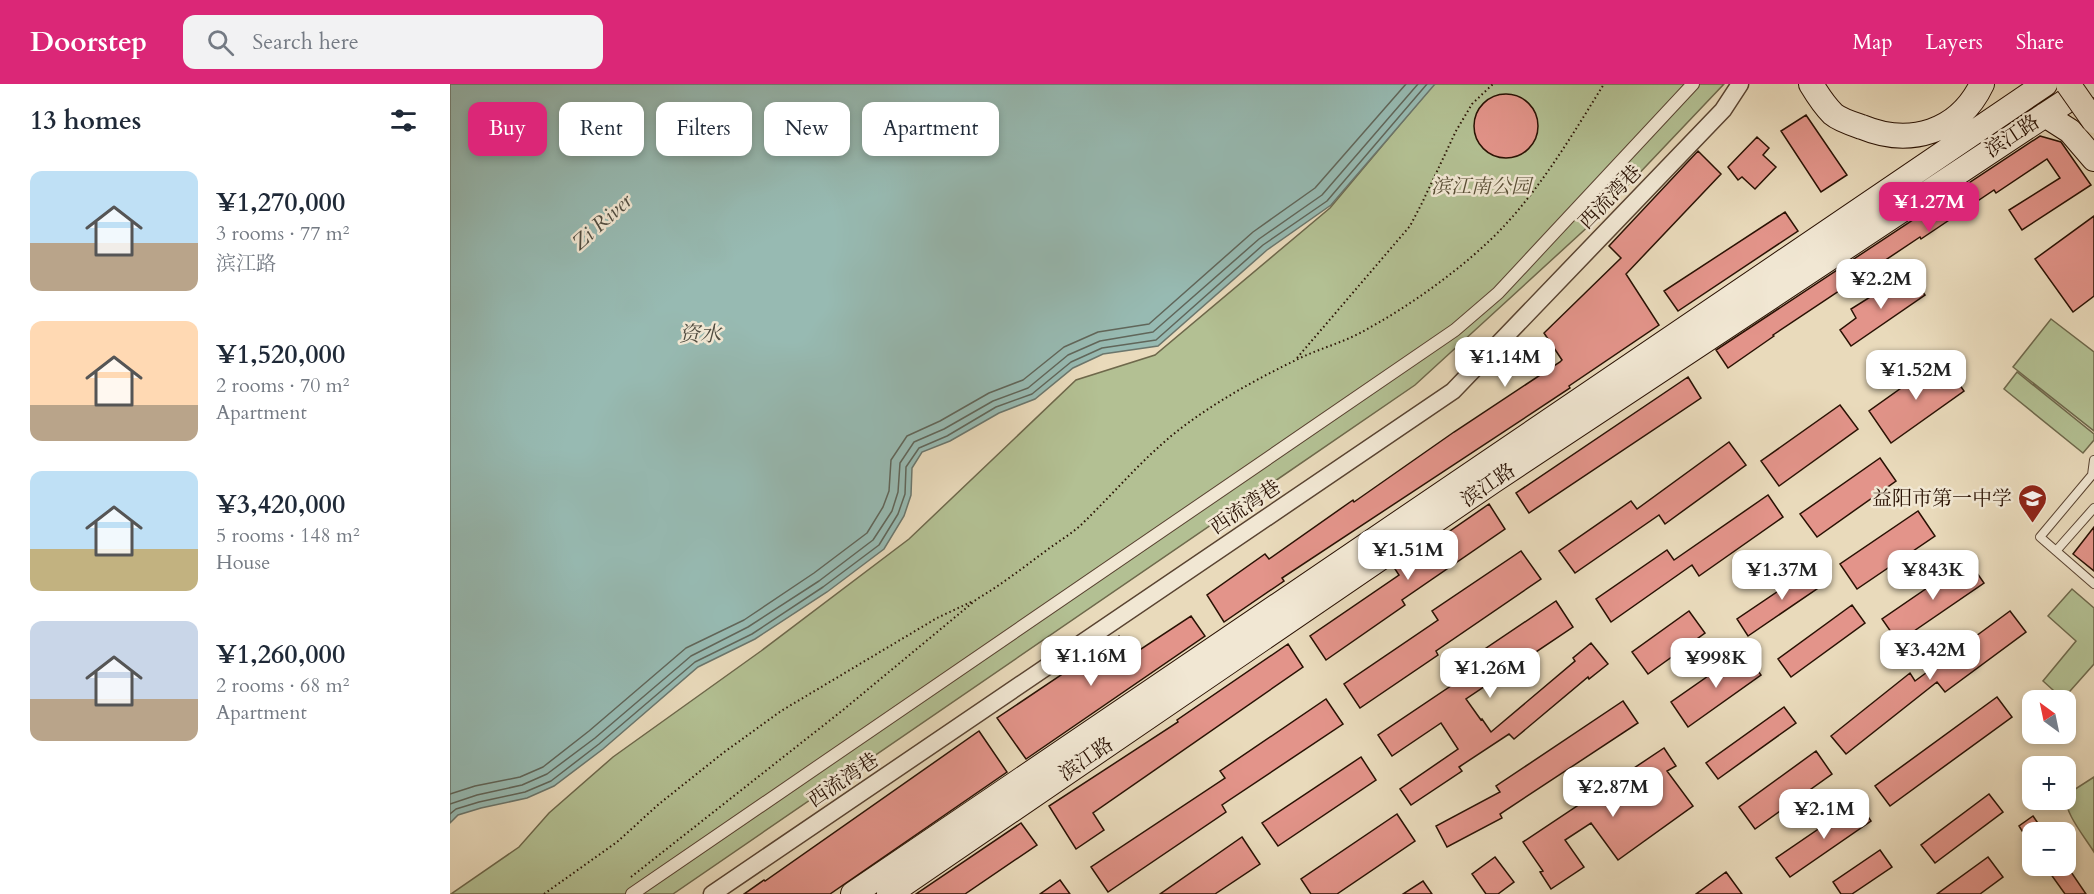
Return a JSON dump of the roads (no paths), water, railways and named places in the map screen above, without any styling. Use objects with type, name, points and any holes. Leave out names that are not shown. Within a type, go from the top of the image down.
[{"type":"main road","points":[[1811,84],[1834,115],[1877,134],[1905,137],[1929,132],[1954,120],[1974,100],[1982,84]]},
{"type":"main road","name":"滨江路","points":[[853,894],[2045,84]]},
{"type":"main road","points":[[2068,84],[2094,121]]},
{"type":"main road","name":"滨江路","points":[[889,894],[1493,481],[2092,84]]},
{"type":"main road","points":[[2045,115],[2070,131],[2094,159]]},
{"type":"street","points":[[632,894],[1455,330],[1498,293],[1693,84]]},
{"type":"street","name":"西流湾巷","points":[[712,894],[1453,391],[1723,110],[1740,84]]},
{"type":"lane","points":[[2094,460],[2092,475],[2040,537],[2094,584]]},
{"type":"lane","points":[[2056,551],[2094,508]]},
{"type":"water","name":"资水","points":[[450,84],[1435,84],[1331,205],[1267,250],[1158,346],[1103,354],[1073,368],[1035,399],[999,413],[950,441],[922,452],[912,468],[911,495],[904,516],[884,549],[827,592],[755,639],[698,667],[603,749],[554,786],[527,798],[458,815],[450,823]]},
{"type":"place","name":"益阳市第一中学","points":[[2033,524]]},
{"type":"park label","name":"滨江南公园","points":[[1481,186]]},
{"type":"water label","name":"Zi River","points":[[602,222]]}]
